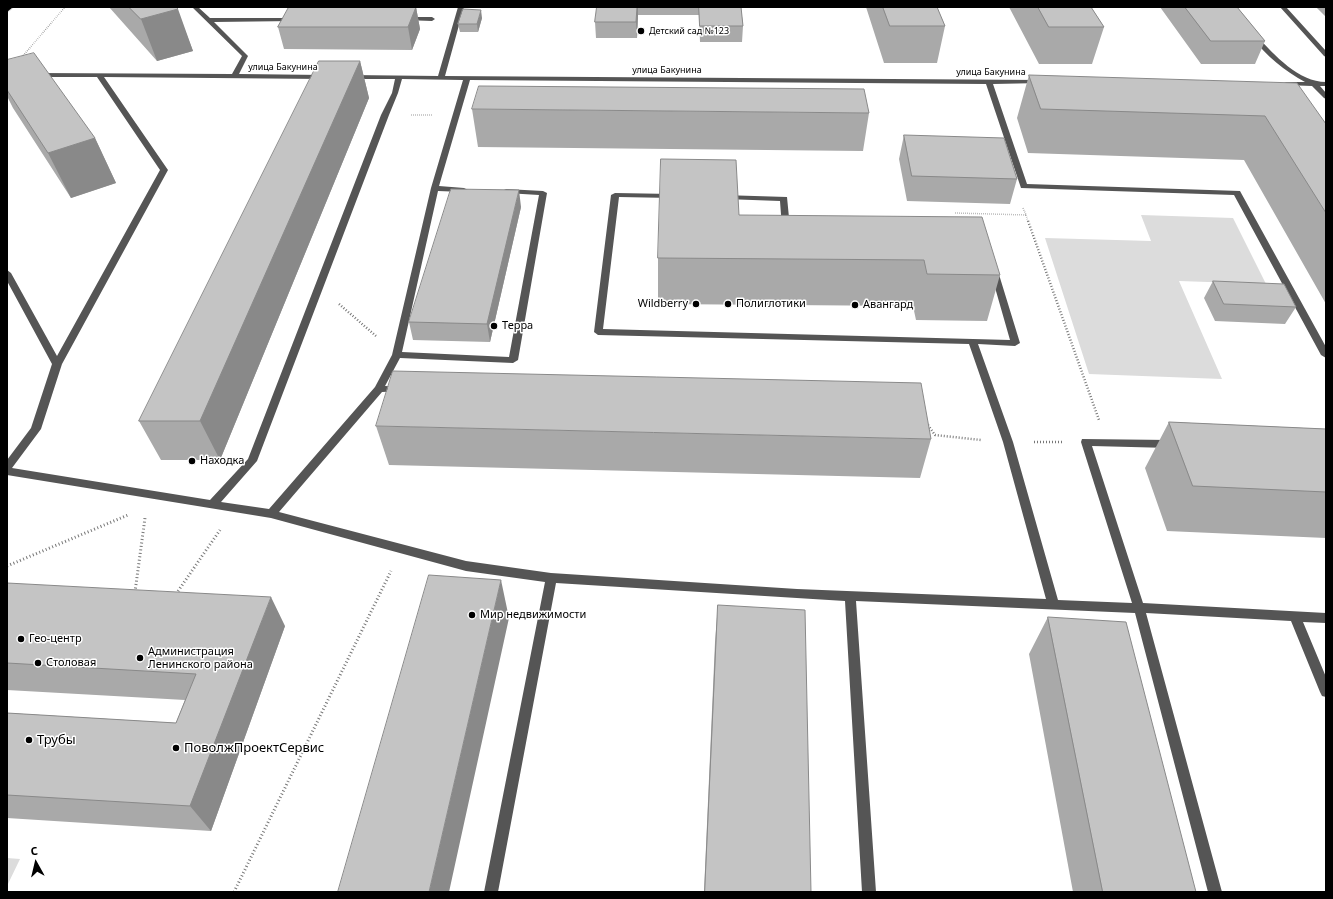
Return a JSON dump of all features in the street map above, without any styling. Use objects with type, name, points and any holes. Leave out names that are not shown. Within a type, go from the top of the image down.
[{"type":"main road","points":[[7,10],[10,7]]},
{"type":"street","points":[[195,7],[246,56],[235,76]]},
{"type":"street","points":[[441,78],[461,7]]},
{"type":"street","points":[[1283,7],[1326,55]]},
{"type":"street","points":[[208,20],[304,19]]},
{"type":"street","points":[[396,19],[432,19]]},
{"type":"street","points":[[1249,31],[1264,48],[1293,73],[1314,84],[1326,97]]},
{"type":"street","name":"улица Бакунина","points":[[31,75],[329,77]]},
{"type":"street","points":[[7,467],[36,429],[57,364],[164,170],[99,75]]},
{"type":"street","name":"улица Бакунина","points":[[344,77],[1044,82]]},
{"type":"street","points":[[212,505],[252,461],[385,115],[395,93],[399,77]]},
{"type":"street","points":[[271,514],[379,389],[397,354],[435,188],[467,78]]},
{"type":"street","points":[[989,81],[1024,186],[1237,193],[1326,355]]},
{"type":"street","points":[[1282,84],[1326,84]]},
{"type":"street","points":[[435,188],[474,190]]},
{"type":"street","points":[[397,354],[513,360],[543,193],[497,191]]},
{"type":"street","points":[[684,197],[615,195],[598,332],[1015,343],[993,264]]},
{"type":"street","points":[[715,197],[784,199],[787,238]]},
{"type":"street","points":[[7,273],[57,364]]},
{"type":"street","points":[[972,341],[1008,442],[1053,604]]},
{"type":"street","points":[[379,389],[411,390]]},
{"type":"street","points":[[1178,444],[1086,442],[1139,608],[1215,892]]},
{"type":"street","points":[[7,471],[271,514],[401,550],[466,566],[550,578],[797,594],[1053,604],[1326,618]]},
{"type":"street","points":[[491,892],[550,578]]},
{"type":"street","points":[[850,596],[869,892]]},
{"type":"street","points":[[1295,617],[1326,692]]},
{"type":"path","points":[[20,60],[65,7]]},
{"type":"path","points":[[385,115],[456,116]]},
{"type":"path","points":[[1024,186],[1021,200],[1108,443]]},
{"type":"path","points":[[955,213],[1026,215]]},
{"type":"path","points":[[319,287],[397,354]]},
{"type":"path","points":[[927,424],[935,436],[1008,442],[1086,442]]},
{"type":"path","points":[[135,593],[146,507],[171,498]]},
{"type":"path","points":[[170,594],[177,594],[235,509]]},
{"type":"path","points":[[7,566],[132,514]]},
{"type":"path","points":[[234,892],[401,550]]},
{"type":"path","points":[[128,592],[142,593]]},
{"type":"shaded area","points":[[1141,215],[1233,218],[1266,284],[1179,281],[1222,379],[1089,374],[1045,238],[1151,241]]},
{"type":"shaded area","points":[[7,858],[20,859],[7,886]]},
{"type":"building","points":[[129,7],[176,7],[178,9],[141,19]]},
{"type":"building","points":[[289,7],[416,7],[408,27],[278,27]]},
{"type":"building","points":[[597,7],[637,7],[636,22],[595,22]]},
{"type":"building","points":[[699,7],[741,7],[743,26],[700,26]]},
{"type":"building","points":[[883,7],[937,7],[945,26],[890,26]]},
{"type":"building","points":[[1038,7],[1091,7],[1104,27],[1049,27]]},
{"type":"building","points":[[1185,7],[1237,7],[1265,41],[1211,41]]},
{"type":"building","points":[[463,9],[481,10],[477,24],[458,24]]},
{"type":"building","points":[[34,53],[95,138],[48,153],[7,90],[7,60]]},
{"type":"building","points":[[319,61],[360,61],[200,421],[139,421]]},
{"type":"building","points":[[1029,75],[1297,83],[1326,124],[1326,213],[1265,116],[1041,109]]},
{"type":"building","points":[[479,86],[864,89],[869,113],[472,109]]},
{"type":"building","points":[[904,135],[1004,138],[1017,179],[912,176]]},
{"type":"building","points":[[661,159],[736,160],[739,215],[982,217],[1000,275],[927,274],[924,260],[658,258]]},
{"type":"building","points":[[451,189],[519,190],[487,324],[409,322]]},
{"type":"building","points":[[1213,281],[1284,284],[1296,307],[1224,304]]},
{"type":"building","points":[[393,371],[921,383],[931,439],[376,426]]},
{"type":"building","points":[[1169,422],[1326,429],[1326,492],[1193,486]]},
{"type":"building","points":[[429,575],[501,580],[429,892],[338,892]]},
{"type":"building","points":[[7,583],[271,597],[190,806],[7,795],[7,713],[176,723],[196,674],[7,663]]},
{"type":"building","points":[[718,605],[805,610],[811,892],[705,892]]},
{"type":"building","points":[[1048,617],[1126,622],[1196,892],[1103,892]]},
{"type":"place","name":"Детский сад №123","points":[[641,31]]},
{"type":"place","name":"Wildberry","points":[[696,304]]},
{"type":"place","name":"Полиглотики","points":[[728,304]]},
{"type":"place","name":"Авангард","points":[[855,305]]},
{"type":"place","name":"Терра","points":[[494,326]]},
{"type":"place","name":"Находка","points":[[192,461]]},
{"type":"place","name":"Мир недвижимости","points":[[472,615]]},
{"type":"place","name":"Гео-центр","points":[[21,639]]},
{"type":"place","name":"Администрация Ленинского района","points":[[140,658]]},
{"type":"place","name":"Столовая","points":[[38,663]]},
{"type":"place","name":"Трубы","points":[[29,740]]},
{"type":"place","name":"ПоволжПроектСервис","points":[[176,748]]}]
